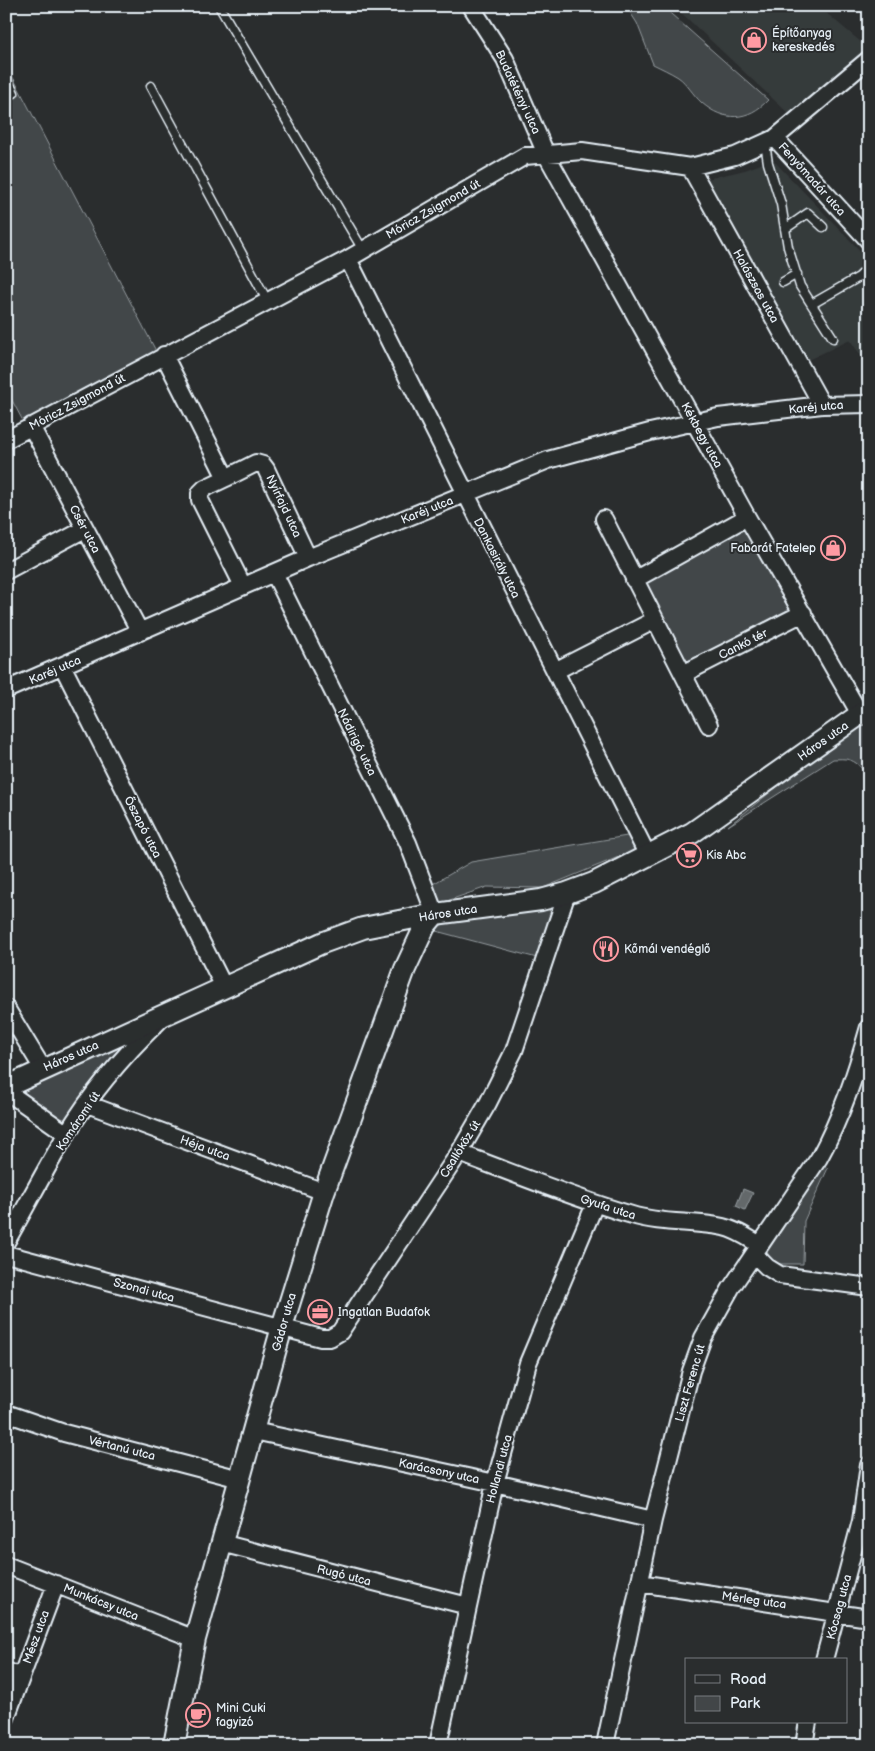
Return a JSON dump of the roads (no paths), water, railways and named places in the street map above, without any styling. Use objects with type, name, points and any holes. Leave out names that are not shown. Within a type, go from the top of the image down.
[{"type":"street","name":"Budatétényi utca","points":[[471,6],[505,59],[546,154]]},
{"type":"street","name":"Móricz Zsigmond út","points":[[6,440],[348,259],[525,156],[582,151],[690,166],[734,156],[770,140],[869,59]]},
{"type":"street","name":"Fenyőmadár utca","points":[[770,140],[869,241]]},
{"type":"street","name":"Kékbegy utca","points":[[546,154],[746,517],[803,613],[865,711]]},
{"type":"street","name":"Halászsas utca","points":[[690,166],[822,405]]},
{"type":"street","name":"Dankasirály utca","points":[[348,259],[648,856]]},
{"type":"street","points":[[164,356],[226,478]]},
{"type":"street","name":"Karéj utca","points":[[6,690],[63,667],[242,586],[548,460],[718,417],[822,405],[869,404]]},
{"type":"street","name":"Csér utca","points":[[31,426],[140,632]]},
{"type":"street","name":"Nyírfajd utca","points":[[242,586],[200,500],[200,493],[205,488],[256,464],[263,465],[266,469],[308,558]]},
{"type":"street","points":[[634,580],[746,517]]},
{"type":"street","points":[[604,518],[709,725]]},
{"type":"street","points":[[6,571],[85,529]]},
{"type":"street","name":"Nádirigó utca","points":[[274,573],[408,843],[435,914]]},
{"type":"street","name":"Cankó tér","points":[[683,674],[803,613]]},
{"type":"street","points":[[555,671],[655,620]]},
{"type":"street","name":"Őszapó utca","points":[[63,667],[224,987]]},
{"type":"street","name":"Háros utca","points":[[6,1086],[322,943],[362,928],[435,914],[541,900],[594,883],[692,833],[865,711]]},
{"type":"street","name":"Csallóköz út","points":[[282,1327],[321,1338],[330,1338],[340,1332],[459,1153],[488,1103],[514,1051],[567,893]]},
{"type":"street","name":"Gádor utca","points":[[174,1745],[195,1639],[221,1543],[282,1327],[324,1192],[405,969],[425,926],[435,914]]},
{"type":"street","points":[[6,1008],[43,1069]]},
{"type":"street","name":"Komáromi út","points":[[6,1242],[66,1134],[87,1104],[123,1059],[167,1013]]},
{"type":"street","name":"Liszt Ferenc út","points":[[605,1745],[653,1520],[691,1371],[703,1338],[731,1288],[819,1158],[842,1110],[855,1075],[869,1027]]},
{"type":"street","points":[[6,1091],[66,1134]]},
{"type":"street","name":"Héja utca","points":[[87,1104],[324,1192]]},
{"type":"street","name":"Gyufa utca","points":[[459,1153],[595,1204],[634,1216],[654,1220],[723,1227],[741,1233],[757,1250],[766,1267],[780,1274],[869,1286]]},
{"type":"street","name":"Hollandi utca","points":[[438,1745],[495,1483],[528,1363],[595,1204]]},
{"type":"street","name":"Szondi utca","points":[[6,1254],[282,1327]]},
{"type":"street","name":"Vértanú utca","points":[[6,1413],[64,1434],[240,1478]]},
{"type":"street","name":"Karácsony utca","points":[[254,1431],[495,1483],[653,1520]]},
{"type":"street","name":"Kócsag utca","points":[[825,1658],[861,1521],[869,1465]]},
{"type":"street","name":"Rugó utca","points":[[221,1543],[468,1606]]},
{"type":"street","name":"Munkácsy utca","points":[[6,1565],[195,1639]]},
{"type":"street","name":"Mérleg utca","points":[[639,1583],[869,1618]]},
{"type":"street","name":"Mész utca","points":[[6,1718],[14,1674],[56,1584]]},
{"type":"street","points":[[804,1745],[808,1724]]},
{"type":"lane","points":[[219,6],[363,250]]},
{"type":"lane","points":[[6,77],[14,93]]},
{"type":"lane","points":[[151,86],[268,302]]},
{"type":"lane","points":[[770,140],[768,163],[781,204],[788,247],[800,286],[833,338]]},
{"type":"lane","points":[[785,229],[808,213],[823,227]]},
{"type":"lane","points":[[812,304],[859,277],[866,270]]},
{"type":"lane","points":[[783,282],[797,274]]},
{"type":"place","name":"Építőanyag kereskedés","points":[[754,40]]},
{"type":"place","name":"Fabarát Fatelep","points":[[833,548]]},
{"type":"place","name":"Kis Abc","points":[[689,855]]},
{"type":"place","name":"Kőmál vendéglő","points":[[606,949]]},
{"type":"place","name":"Ingatlan Budafok","points":[[320,1312]]},
{"type":"place","name":"Mini Cuki fagyizó","points":[[198,1715]]}]
